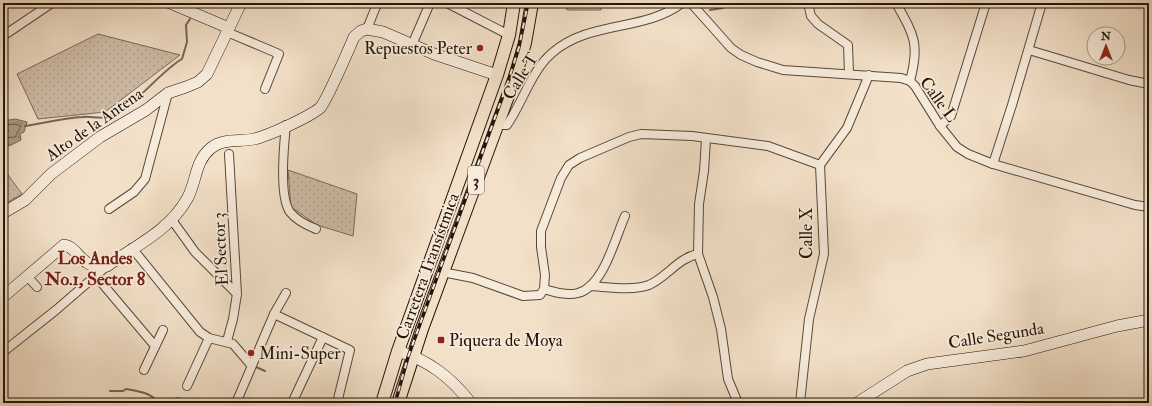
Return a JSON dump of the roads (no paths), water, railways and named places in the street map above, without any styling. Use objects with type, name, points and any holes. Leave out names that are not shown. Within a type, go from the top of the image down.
[{"type":"main road","name":"Carretera Transístmica","points":[[382,403],[398,351],[497,75],[509,35],[514,3]]},
{"type":"main road","name":"Carretera Transístmica","points":[[398,403],[442,272],[497,125],[525,43],[532,3]]},
{"type":"street","points":[[3,36],[52,3]]},
{"type":"street","points":[[170,3],[279,54],[265,89]]},
{"type":"street","name":"Alto de la Antena","points":[[3,213],[25,200],[51,174],[100,137],[146,110],[168,93],[186,87],[207,74],[241,3]]},
{"type":"street","points":[[412,45],[430,3]]},
{"type":"street","points":[[447,3],[509,35]]},
{"type":"street","name":"Calle T","points":[[497,125],[506,125],[540,69],[551,54],[571,39],[592,32],[661,15],[682,3]]},
{"type":"street","name":"Calle L","points":[[691,3],[731,48],[741,55],[783,70],[849,73],[901,78],[910,81],[915,86],[940,126],[962,151],[993,164],[1135,205],[1149,207]]},
{"type":"street","points":[[808,3],[811,16],[818,24],[848,46],[849,73]]},
{"type":"street","points":[[896,3],[912,32],[915,42],[915,62],[910,81]]},
{"type":"street","points":[[940,126],[951,116],[986,3]]},
{"type":"street","points":[[993,164],[1029,50],[1042,3]]},
{"type":"street","points":[[367,29],[377,4]]},
{"type":"street","points":[[3,352],[56,310],[95,275],[132,248],[156,235],[172,220],[187,199],[198,164],[210,149],[218,143],[254,140],[266,136],[321,107],[354,37],[361,31],[367,29],[383,32],[412,45],[497,75]]},
{"type":"street","points":[[1029,50],[1129,80],[1149,84]]},
{"type":"street","points":[[442,272],[473,278],[523,296],[540,295],[544,289],[545,274],[541,248],[541,231],[561,178],[569,165],[580,158],[629,137],[641,134],[768,146],[820,166],[847,128],[869,75]]},
{"type":"street","points":[[109,208],[134,192],[145,179],[168,93]]},
{"type":"street","points":[[286,125],[283,174],[286,204],[294,216],[316,229]]},
{"type":"street","points":[[706,139],[704,171],[699,204],[698,254],[713,297],[721,329],[728,379],[738,403]]},
{"type":"street","name":"El Sector 3","points":[[227,341],[233,320],[237,294],[229,154]]},
{"type":"street","name":"Calle X","points":[[800,403],[809,319],[824,254],[820,166]]},
{"type":"street","points":[[544,289],[577,294],[590,286],[608,263],[616,235],[626,216]]},
{"type":"street","points":[[172,220],[204,262],[237,294]]},
{"type":"street","points":[[3,297],[65,245],[70,247],[85,263],[97,267],[107,266]]},
{"type":"street","points":[[132,248],[200,332],[209,338],[227,341],[233,344],[251,365]]},
{"type":"street","points":[[590,286],[629,287],[648,285],[689,256],[698,254]]},
{"type":"street","points":[[95,275],[155,346]]},
{"type":"street","points":[[27,276],[37,287]]},
{"type":"street","points":[[236,403],[274,314],[286,293]]},
{"type":"street","points":[[274,314],[350,350],[337,403]]},
{"type":"street","name":"Calle Segunda","points":[[857,403],[907,371],[927,364],[1020,351],[1117,326],[1149,320]]},
{"type":"street","points":[[144,370],[163,330]]},
{"type":"street","points":[[292,403],[323,337]]},
{"type":"street","points":[[187,386],[209,338]]},
{"type":"street","points":[[398,351],[431,364],[449,379],[471,403]]},
{"type":"water","points":[[15,119],[27,122],[24,132],[20,134],[21,140],[9,146],[6,142],[3,142],[3,121]]},
{"type":"waterway","points":[[710,10],[723,8],[726,3]]},
{"type":"waterway","points":[[748,3],[757,5],[759,3]]},
{"type":"waterway","points":[[25,126],[61,119],[86,117],[104,118],[117,113],[137,99],[164,72],[182,59],[187,42],[186,25],[190,19]]},
{"type":"waterway","points":[[256,367],[265,371]]},
{"type":"waterway","points":[[110,391],[123,391],[126,389],[139,391],[147,394],[157,401],[165,402],[178,398],[184,403]]},
{"type":"railway","points":[[395,403],[408,357],[509,79],[519,47],[528,3]]},
{"type":"place","name":"Repuestos Peter","points":[[480,48]]},
{"type":"place","name":"Piquera de Moya","points":[[441,340]]},
{"type":"place","name":"Mini-Super","points":[[251,353]]},
{"type":"district","name":"Los Andes No.1, Sector 8","points":[[95,268]]}]
